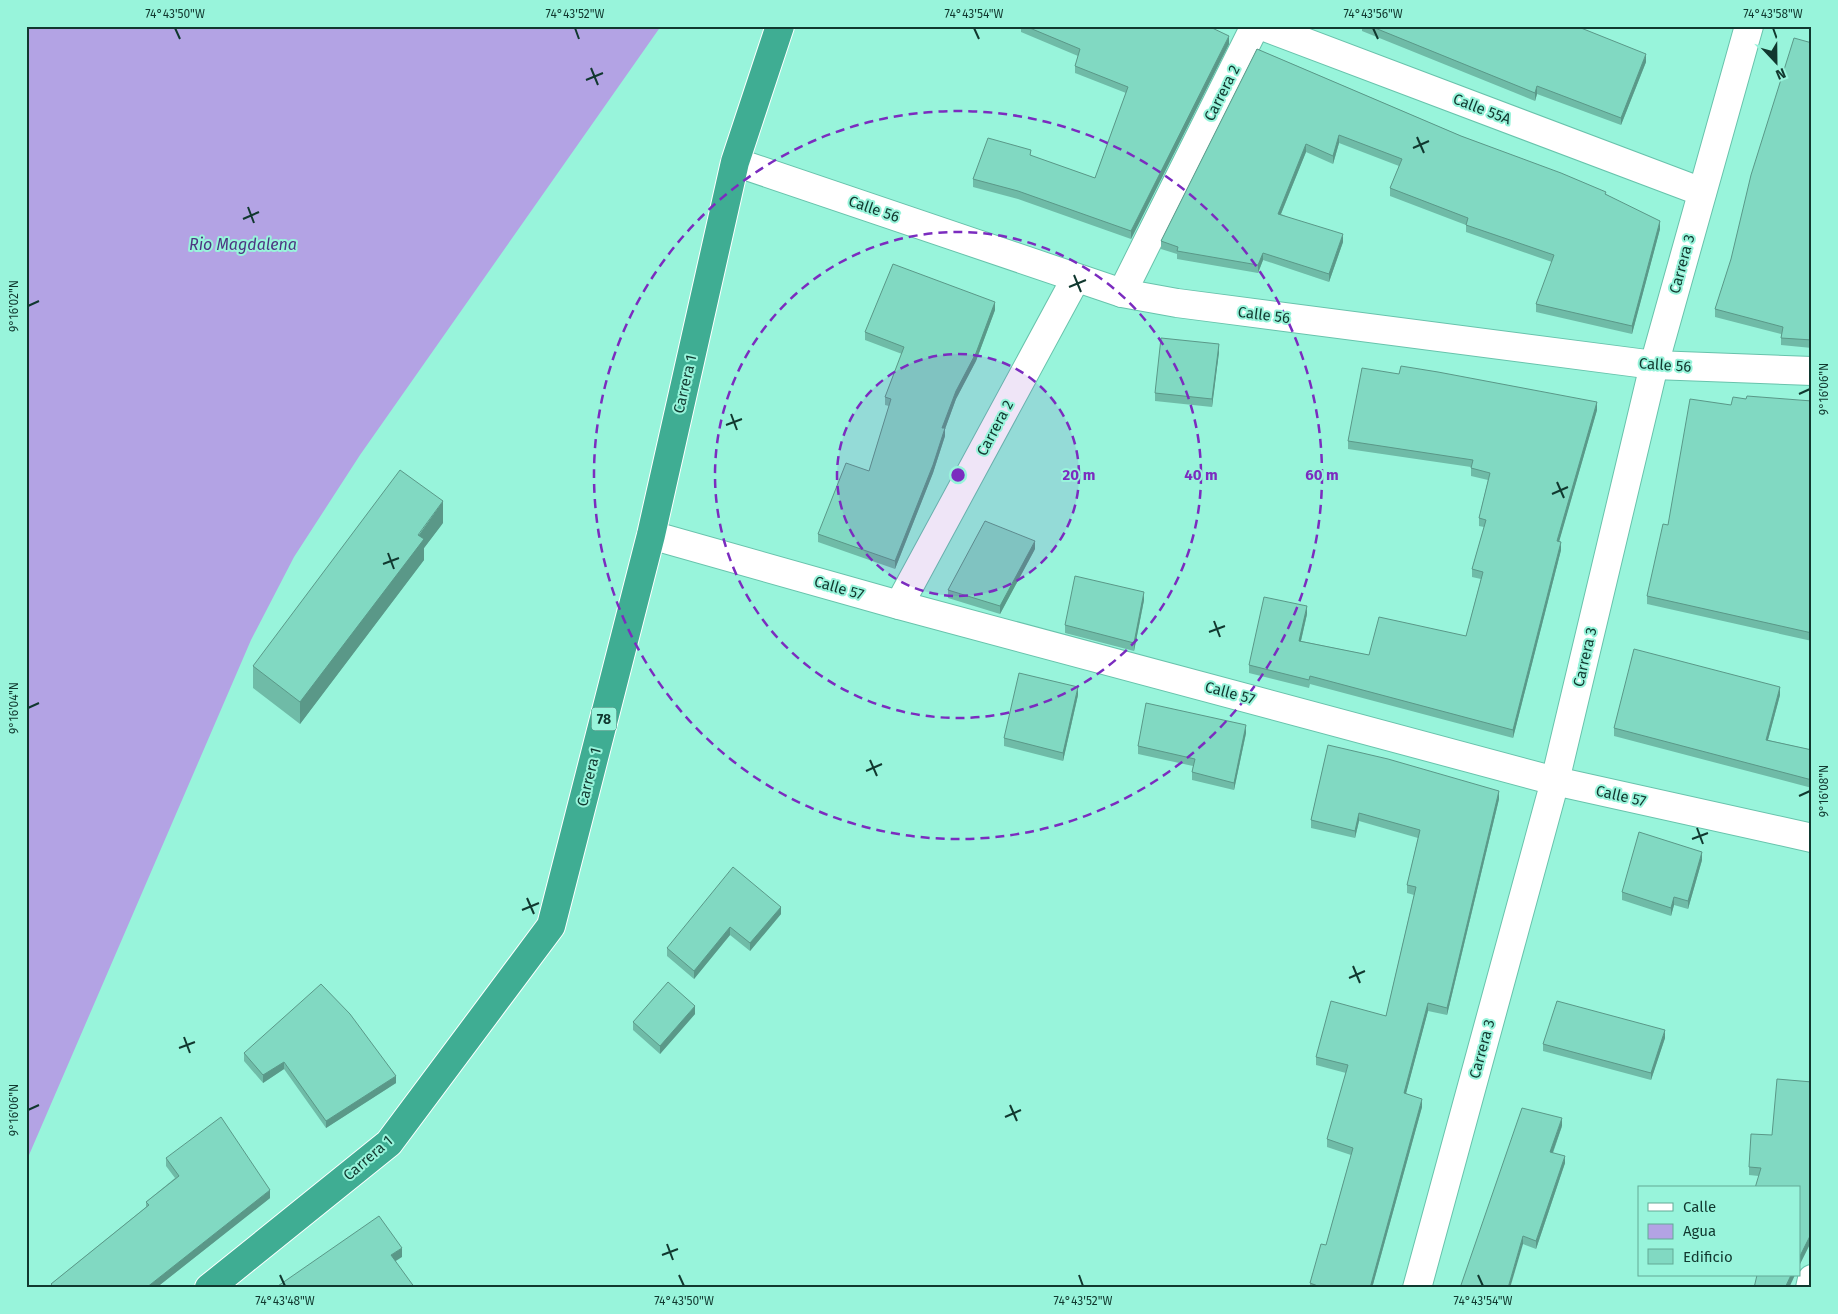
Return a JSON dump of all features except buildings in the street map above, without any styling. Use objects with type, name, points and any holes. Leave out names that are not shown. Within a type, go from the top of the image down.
[{"type":"highway","name":"Carrera 1","points":[[209,1288],[389,1143],[551,926],[651,535],[735,162],[780,26]]},
{"type":"street","name":"Carrera 2","points":[[1122,293],[1255,26]]},
{"type":"street","name":"Calle 55A","points":[[1262,26],[1702,192]]},
{"type":"street","name":"Carrera 3","points":[[1417,1288],[1555,781],[1654,365],[1748,26]]},
{"type":"street","name":"Calle 56","points":[[735,162],[1122,293],[1177,303],[1654,365],[1812,371]]},
{"type":"street","name":"Carrera 2","points":[[899,604],[1076,278]]},
{"type":"street","name":"Calle 57","points":[[651,535],[1555,781],[1812,838]]},
{"type":"street","points":[[1810,1288],[1812,1279]]},
{"type":"water","name":"Rio Magdalena","points":[[26,26],[661,26],[360,455],[294,557],[251,640],[26,1162]]}]
